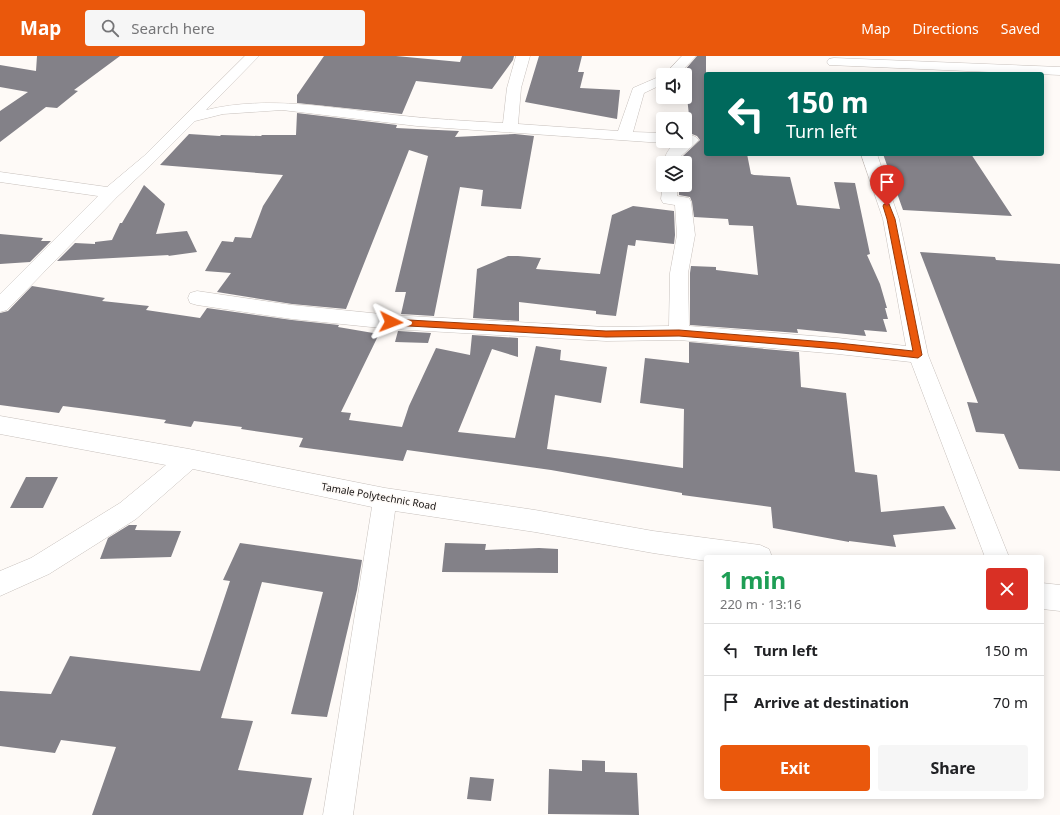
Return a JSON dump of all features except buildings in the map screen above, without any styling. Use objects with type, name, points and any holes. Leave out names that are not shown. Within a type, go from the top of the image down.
[{"type":"street","points":[[0,306],[111,193],[191,118],[252,56]]},
{"type":"street","points":[[510,128],[514,88],[523,56]]},
{"type":"street","points":[[678,68],[689,56]]},
{"type":"street","points":[[835,64],[1060,71]]},
{"type":"street","points":[[624,136],[638,91],[656,82]]},
{"type":"street","points":[[191,118],[228,109],[282,106],[417,122],[656,138]]},
{"type":"street","points":[[692,140],[704,142]]},
{"type":"street","points":[[673,156],[679,148]]},
{"type":"street","points":[[870,156],[891,219],[918,355],[995,555]]},
{"type":"street","points":[[0,177],[111,193]]},
{"type":"street","points":[[670,192],[669,199],[683,202],[686,235],[679,273],[679,333]]},
{"type":"street","points":[[197,298],[292,312],[391,322],[606,334],[679,333],[838,346],[918,355]]},
{"type":"street","name":"Tamale Polytechnic Road","points":[[0,425],[189,458],[385,499],[535,521],[654,542],[746,555]]},
{"type":"street","points":[[0,584],[40,566],[128,511],[189,458]]},
{"type":"street","points":[[338,815],[385,499]]},
{"type":"street","points":[[1044,596],[1060,598]]},
{"type":"route","points":[[391,322],[606,334],[679,333],[838,346],[918,355],[891,219],[887,206]]}]
